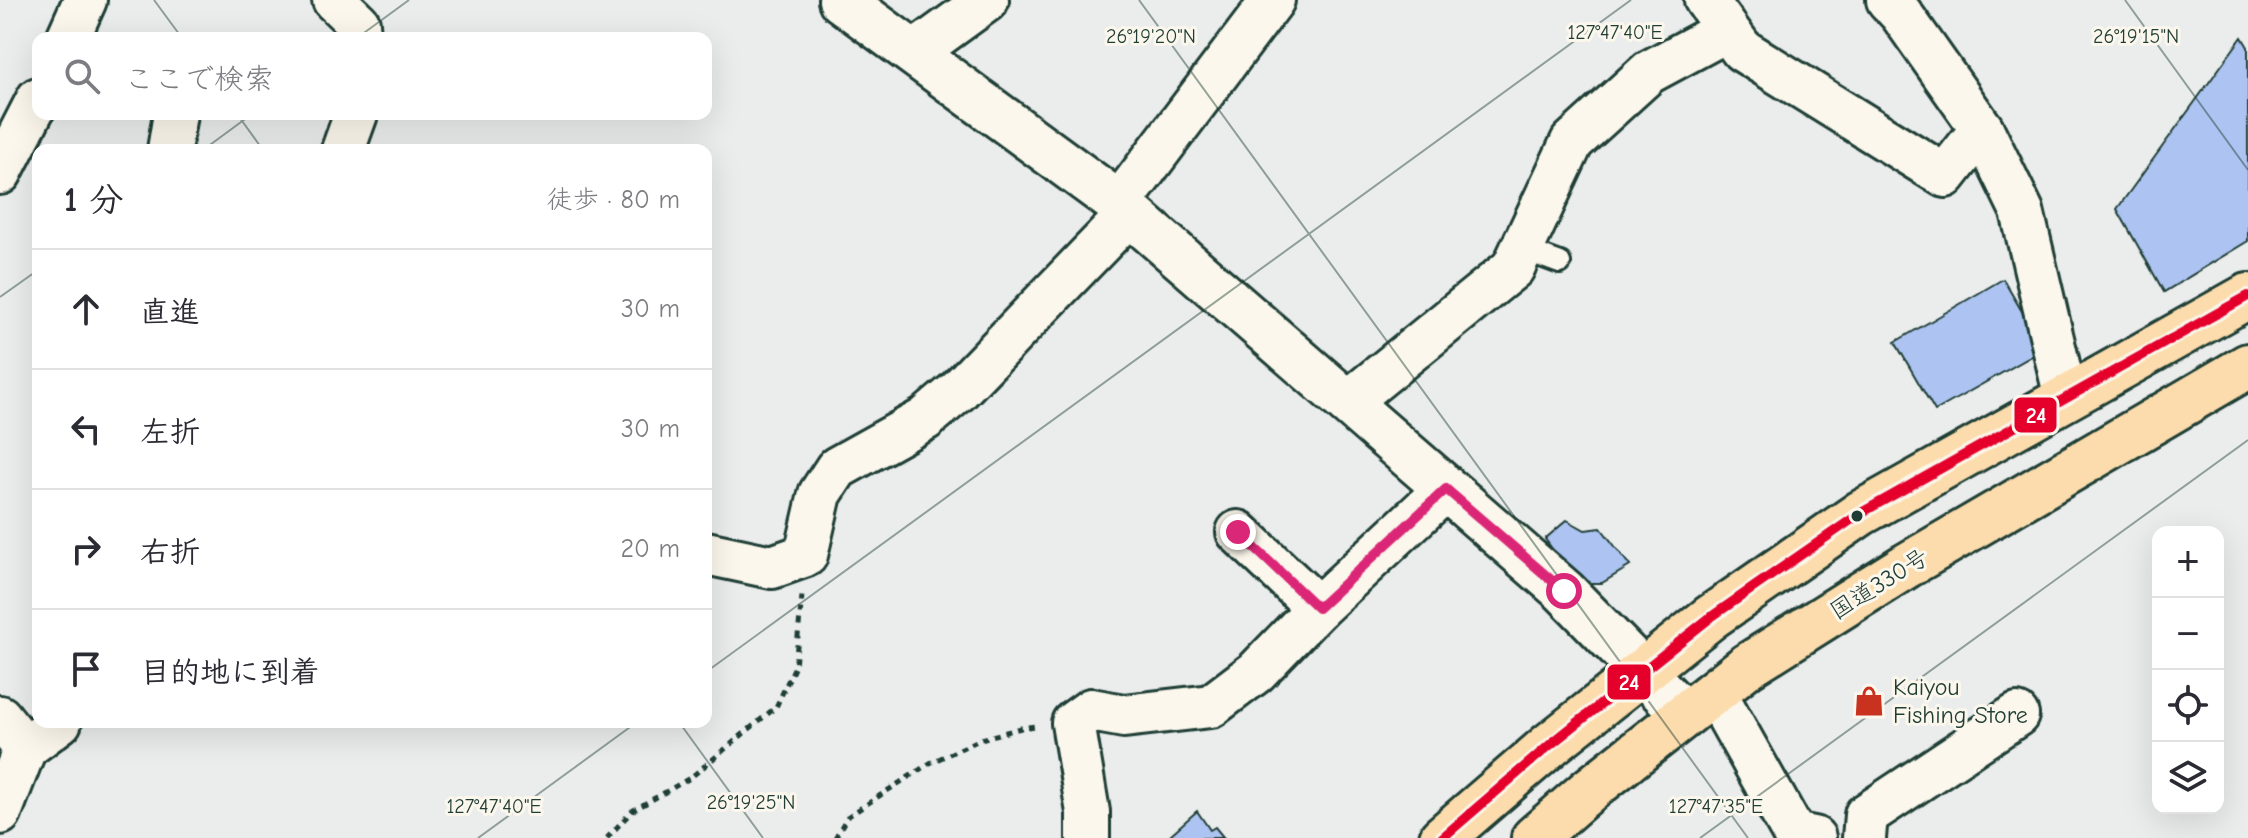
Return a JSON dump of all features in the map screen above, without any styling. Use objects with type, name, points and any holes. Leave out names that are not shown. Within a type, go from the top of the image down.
[{"type":"highway","points":[[1442,838],[1551,744],[1711,617],[1861,513],[2248,296]]},
{"type":"highway","name":"国道330号","points":[[1534,838],[1588,791],[1747,666],[1906,566],[2248,366]]},
{"type":"street","points":[[71,32],[85,0]]},
{"type":"street","points":[[334,0],[358,23],[359,32]]},
{"type":"street","points":[[841,0],[1124,208],[1564,591],[1643,671],[1699,703],[1788,832]]},
{"type":"street","points":[[914,53],[987,0]]},
{"type":"street","points":[[712,554],[772,567],[806,555],[820,494],[837,468],[925,419],[958,391],[1124,208],[1273,0]]},
{"type":"street","points":[[1888,0],[1982,129],[2022,211],[2066,398]]},
{"type":"street","points":[[1347,403],[1513,268],[1541,256],[1572,142],[1717,15],[1742,50],[1945,176],[1982,129]]},
{"type":"street","points":[[0,173],[22,106]]},
{"type":"street","points":[[170,144],[174,120]]},
{"type":"street","points":[[345,144],[354,120]]},
{"type":"street","points":[[1088,838],[1088,812],[1073,723],[1091,710],[1124,716],[1211,706],[1256,672],[1318,608],[1446,489]]},
{"type":"street","points":[[1238,532],[1318,608]]},
{"type":"street","points":[[1864,838],[1866,815],[2017,715]]},
{"type":"street","points":[[0,813],[12,733],[34,728]]},
{"type":"path","points":[[607,838],[632,811],[690,778],[776,707],[795,666],[806,555]]},
{"type":"path","points":[[835,838],[847,817],[930,763],[981,739],[1021,728],[1073,723]]},
{"type":"building","points":[[2242,37],[2248,47],[2248,241],[2164,292],[2117,209]]},
{"type":"building","points":[[2003,279],[2044,349],[1935,411],[1895,342]]},
{"type":"building","points":[[1567,520],[1585,530],[1601,528],[1630,566],[1602,583],[1587,583],[1569,572],[1545,539]]},
{"type":"building","points":[[1197,811],[1210,830],[1215,827],[1224,838],[1171,838],[1170,835]]},
{"type":"transit line","name":"24","points":[[1442,838],[1551,744],[1711,617],[1861,513],[2248,296]]},
{"type":"place","name":"Kaiyou Fishing Store","points":[[1869,701]]},
{"type":"route","points":[[1238,532],[1318,608],[1446,489],[1564,591]]}]
